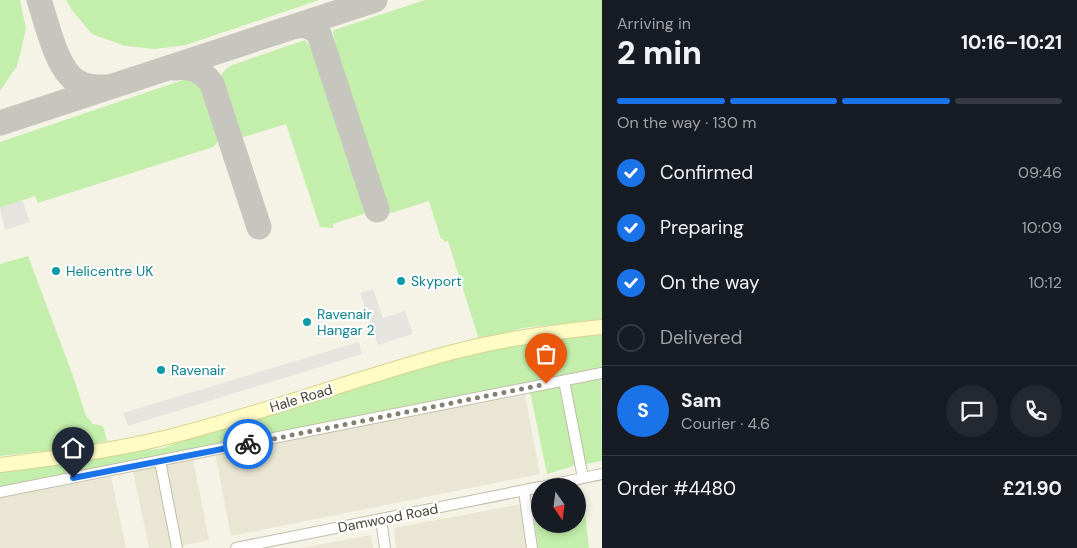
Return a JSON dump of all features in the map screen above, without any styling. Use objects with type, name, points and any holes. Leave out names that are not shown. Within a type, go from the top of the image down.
[{"type":"street","name":"Hale Road","points":[[0,465],[74,456],[164,437],[455,352],[506,340],[602,327]]},
{"type":"street","points":[[0,492],[602,373]]},
{"type":"street","points":[[564,381],[583,478],[602,474]]},
{"type":"street","points":[[160,461],[177,548]]},
{"type":"street","name":"Damwood Road","points":[[236,548],[531,489]]},
{"type":"street","points":[[524,490],[532,548]]},
{"type":"street","points":[[381,519],[385,548]]},
{"type":"shaded area","points":[[22,200],[30,222],[5,230],[0,208]]},
{"type":"shaded area","points":[[373,289],[383,318],[405,311],[413,334],[378,345],[360,293]]},
{"type":"shaded area","points":[[359,342],[362,354],[128,426],[123,413]]},
{"type":"shaded area","points":[[525,395],[540,474],[231,536],[215,453]]},
{"type":"shaded area","points":[[193,459],[209,540],[170,548],[149,548],[133,471]]},
{"type":"shaded area","points":[[111,477],[126,548],[0,548],[0,498]]},
{"type":"shaded area","points":[[521,504],[527,548],[396,548],[394,528]]},
{"type":"shaded area","points":[[371,535],[373,548],[301,548]]},
{"type":"green space","points":[[0,0],[20,0],[26,28],[17,66],[0,91]]},
{"type":"green space","points":[[66,0],[319,0],[186,45],[155,49],[125,46],[92,34]]},
{"type":"green space","points":[[425,0],[602,0],[602,319],[523,328],[479,340],[448,241],[444,242],[441,239],[429,201],[385,215],[340,74],[333,33],[334,30]]},
{"type":"green space","points":[[305,40],[315,53],[324,72],[370,212],[333,224],[334,228],[320,227],[286,124],[244,137],[235,127],[223,99],[221,89],[221,76],[230,66]]},
{"type":"green space","points":[[186,79],[202,85],[210,98],[219,136],[218,141],[213,147],[38,203],[35,196],[0,208],[0,142]]},
{"type":"green space","points":[[28,256],[86,416],[93,424],[103,426],[107,441],[69,448],[0,456],[0,264]]},
{"type":"green space","points":[[602,332],[602,367],[0,488],[0,469],[142,448],[162,448],[190,435],[459,355],[513,343]]},
{"type":"green space","points":[[601,377],[602,461],[585,464],[569,387],[574,383]]},
{"type":"green space","points":[[556,386],[561,389],[575,462],[573,466],[547,474],[530,392]]},
{"type":"green space","points":[[586,520],[589,548],[538,548],[536,533],[586,533]]},
{"type":"taxiway","points":[[39,0],[53,44],[69,75],[83,84],[107,87]]},
{"type":"taxiway","points":[[0,123],[375,0]]},
{"type":"taxiway","points":[[293,27],[307,26],[319,34],[377,210]]},
{"type":"taxiway","points":[[174,68],[191,68],[196,70],[204,75],[212,84],[259,227]]},
{"type":"way so far","points":[[248,444],[546,384]]},
{"type":"place","name":"Helicentre UK","points":[[56,271]]},
{"type":"place","name":"Skyport","points":[[401,281]]},
{"type":"place","name":"Ravenair Hangar 2","points":[[307,322]]},
{"type":"place","name":"Ravenair","points":[[161,370]]},
{"type":"route","points":[[73,478],[248,444]]}]
